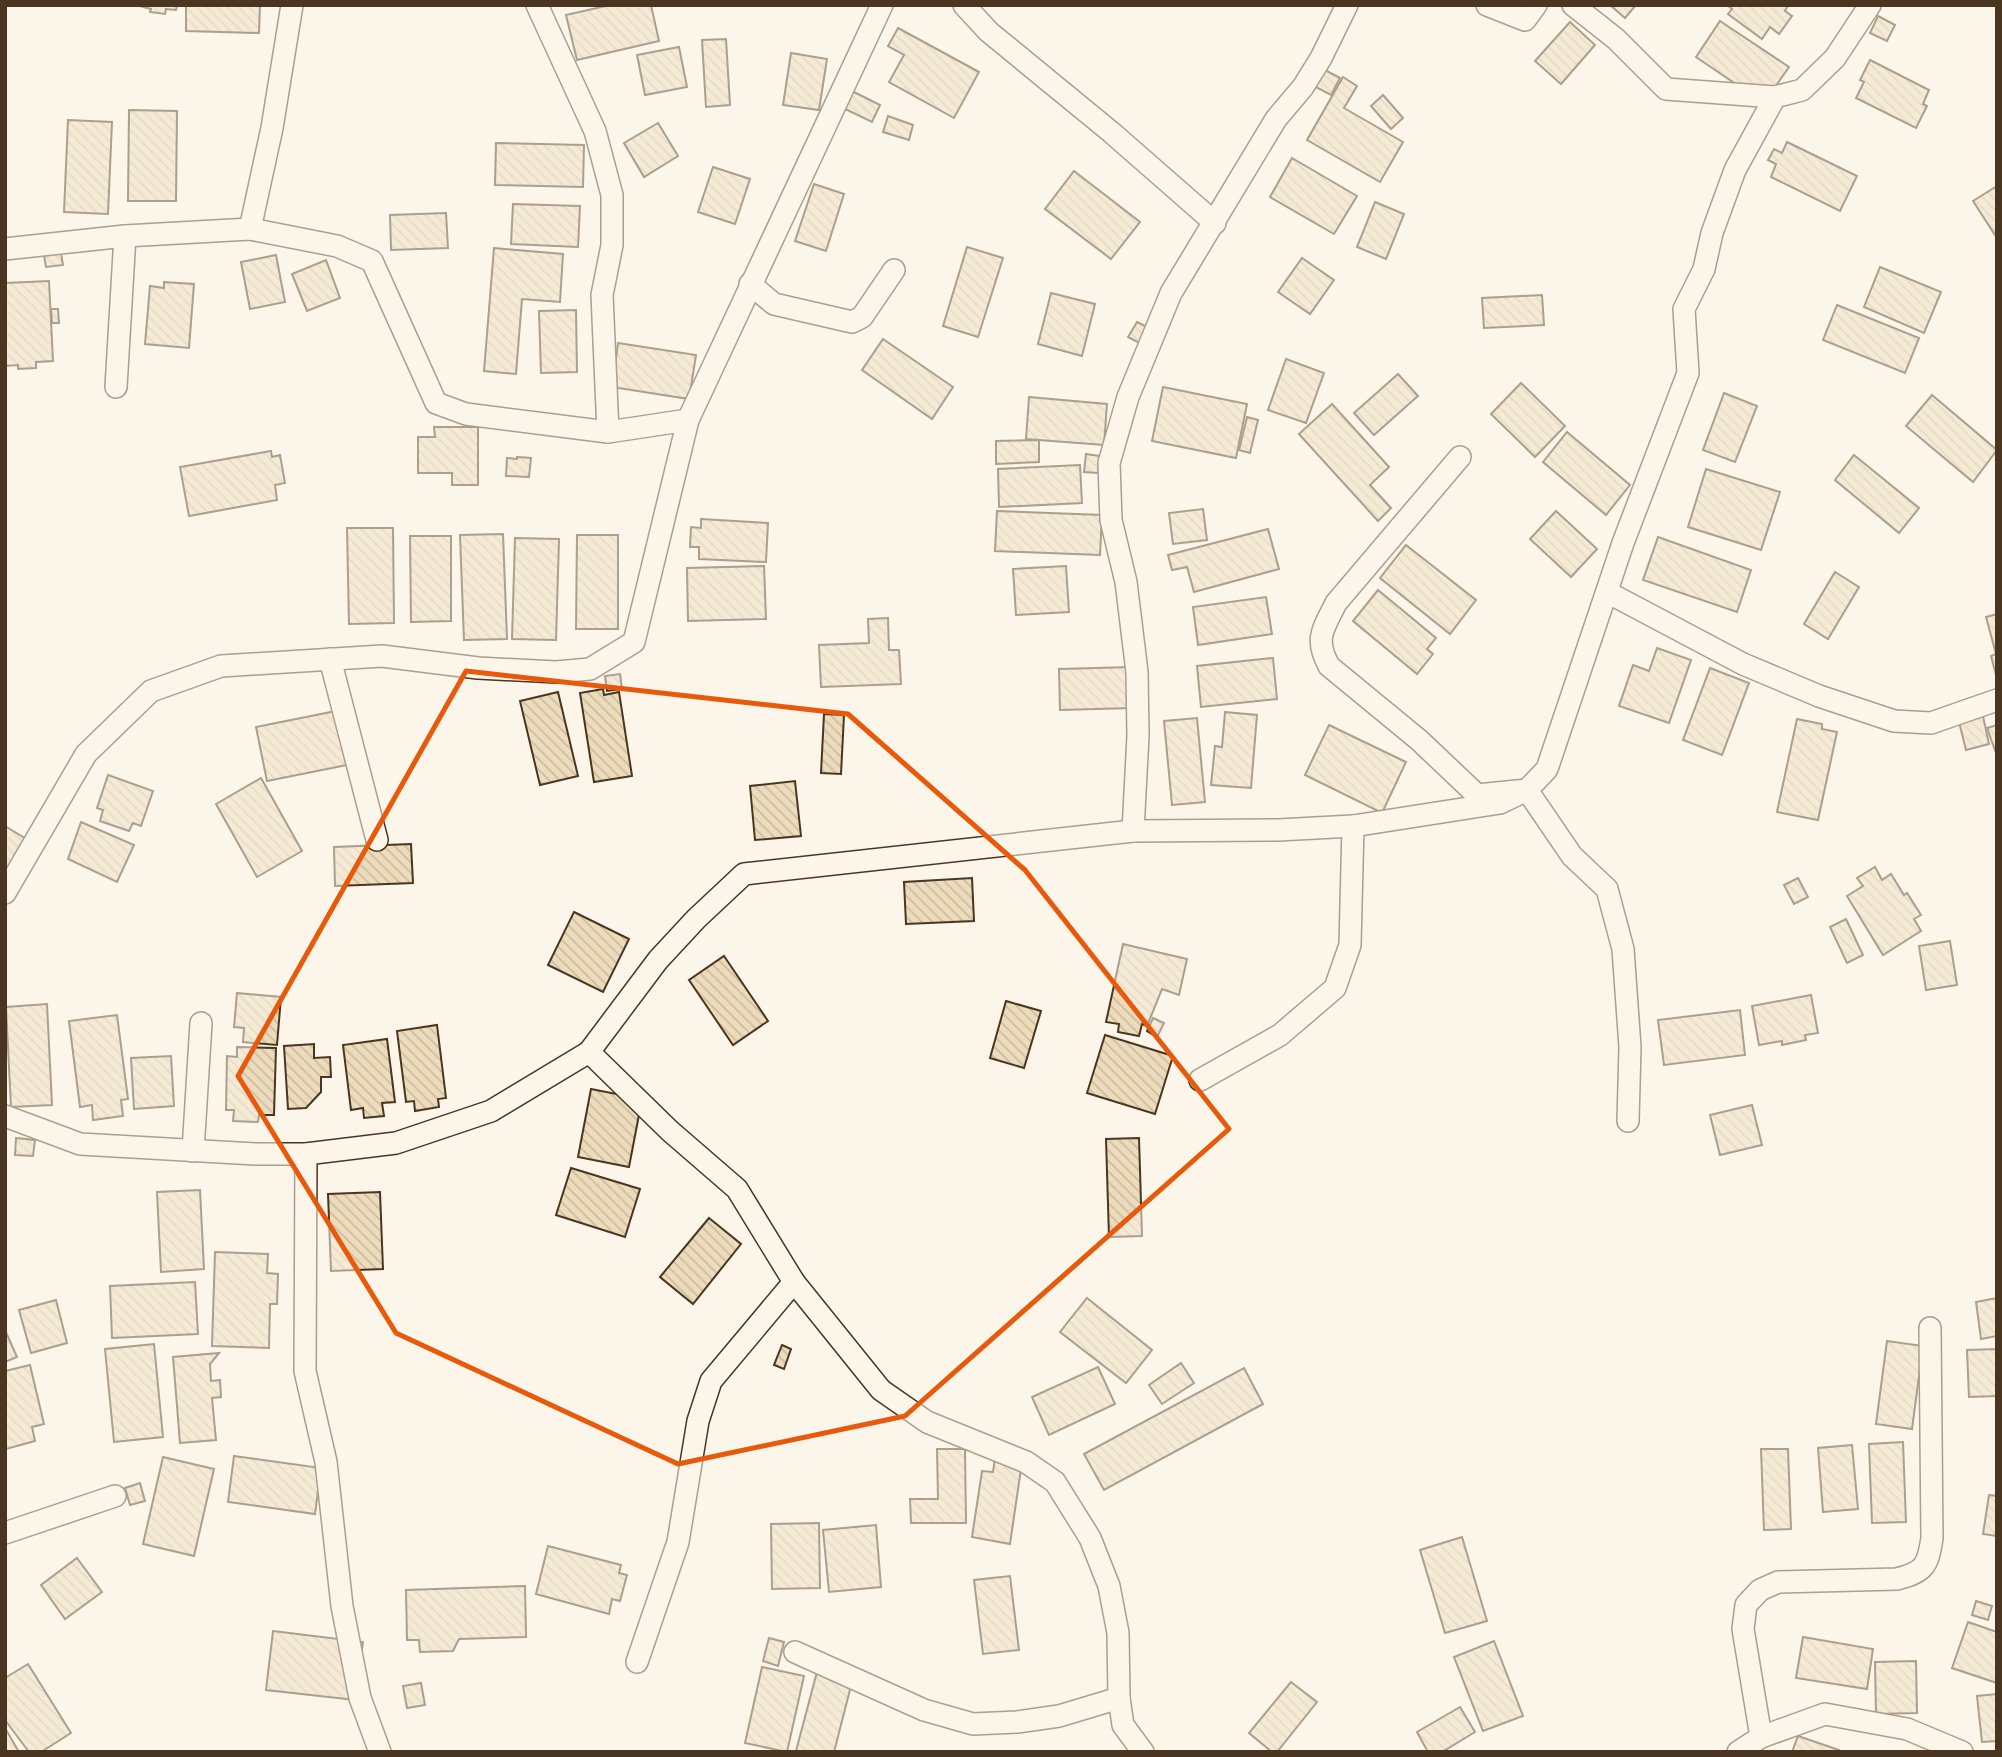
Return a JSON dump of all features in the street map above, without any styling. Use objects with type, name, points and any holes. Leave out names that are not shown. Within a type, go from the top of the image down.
[{"type":"street","points":[[250,229],[272,128],[292,5]]},
{"type":"street","points":[[537,5],[595,131],[612,195],[612,245],[601,295],[608,432]]},
{"type":"street","points":[[5,893],[86,754],[151,691],[221,666],[382,656],[478,668],[556,672],[590,669],[634,642],[688,420],[882,5]]},
{"type":"street","points":[[964,5],[989,32],[1111,132],[1215,223]]},
{"type":"street","points":[[1133,831],[1138,736],[1137,673],[1126,582],[1111,520],[1109,463],[1128,397],[1171,293],[1276,119],[1303,87],[1321,58],[1347,5]]},
{"type":"street","points":[[1487,5],[1525,20],[1536,5]]},
{"type":"street","points":[[1573,5],[1616,39],[1666,89],[1775,97],[1802,90],[1835,58],[1870,5]]},
{"type":"street","points":[[5,1116],[80,1144],[192,1152],[306,1154],[396,1143],[491,1111],[589,1052],[659,960],[696,919],[744,874],[1133,831],[1278,830],[1353,826],[1500,803],[1527,790],[1547,769],[1649,470],[1688,373],[1684,309],[1704,269],[1713,233],[1735,170],[1775,97]]},
{"type":"street","points":[[5,249],[125,236],[250,229],[337,246],[372,261],[436,403],[466,414],[608,432],[688,420]]},
{"type":"street","points":[[116,387],[125,236]]},
{"type":"street","points":[[750,284],[774,304],[852,322],[862,317],[894,270]]},
{"type":"street","points":[[1460,457],[1336,603],[1322,632],[1321,650],[1329,666],[1419,740],[1477,795],[1527,790]]},
{"type":"street","points":[[1606,592],[1743,664],[1819,696],[1894,721],[1931,723],[1997,700]]},
{"type":"street","points":[[330,659],[377,840]]},
{"type":"street","points":[[1527,790],[1572,856],[1607,889],[1623,949],[1630,1047],[1628,1121]]},
{"type":"street","points":[[1200,1080],[1280,1035],[1335,989],[1350,945],[1353,826]]},
{"type":"street","points":[[192,1152],[201,1023]]},
{"type":"street","points":[[589,1052],[670,1131],[737,1189],[794,1282],[881,1390],[927,1422],[1026,1462],[1055,1482],[1090,1538],[1110,1586],[1118,1633],[1119,1698],[1124,1725],[1143,1752]]},
{"type":"street","points":[[306,1154],[305,1371],[326,1461],[342,1606],[359,1698],[380,1752]]},
{"type":"street","points":[[637,1662],[678,1542],[698,1421],[711,1381],[794,1282]]},
{"type":"street","points":[[1761,1737],[1743,1629],[1746,1605],[1753,1597],[1760,1590],[1778,1581],[1897,1579],[1915,1574],[1928,1561],[1932,1538],[1930,1328]]},
{"type":"street","points":[[5,1533],[116,1496]]},
{"type":"street","points":[[795,1652],[924,1710],[973,1724],[1059,1716],[1119,1698]]},
{"type":"street","points":[[1738,1752],[1761,1737],[1825,1714],[1907,1728],[1962,1752]]},
{"type":"highlighted area","points":[[466,671],[848,714],[1025,870],[1229,1129],[905,1416],[678,1464],[396,1333],[238,1076]]},
{"type":"building","points":[[136,5],[177,5],[176,10],[166,9],[165,14],[150,12],[151,9]]},
{"type":"building","points":[[186,5],[260,5],[259,33],[186,31]]},
{"type":"building","points":[[610,5],[651,5],[659,41],[577,60],[566,15]]},
{"type":"building","points":[[1610,5],[1636,5],[1625,18]]},
{"type":"building","points":[[1727,5],[1788,5],[1785,11],[1792,16],[1779,34],[1770,27],[1762,39],[1728,14],[1732,9]]},
{"type":"building","points":[[1878,16],[1895,25],[1887,41],[1870,33]]},
{"type":"building","points":[[1720,21],[1789,67],[1764,103],[1696,57]]},
{"type":"building","points":[[1570,22],[1595,45],[1561,84],[1535,61]]},
{"type":"building","points":[[898,28],[979,72],[954,118],[889,82],[904,55],[888,46]]},
{"type":"building","points":[[726,39],[730,105],[706,107],[702,40]]},
{"type":"building","points":[[679,47],[687,87],[645,95],[637,55]]},
{"type":"building","points":[[791,53],[827,59],[819,110],[783,105]]},
{"type":"building","points":[[1870,60],[1929,90],[1923,104],[1927,106],[1916,128],[1856,98],[1864,82],[1860,80]]},
{"type":"building","points":[[1323,69],[1340,78],[1331,95],[1314,86]]},
{"type":"building","points":[[1343,77],[1357,86],[1344,108],[1403,142],[1380,182],[1307,140]]},
{"type":"building","points":[[852,91],[880,105],[872,122],[843,108]]},
{"type":"building","points":[[1383,95],[1403,118],[1391,129],[1371,106]]},
{"type":"building","points":[[129,110],[177,111],[176,201],[128,201]]},
{"type":"building","points":[[888,116],[913,125],[909,140],[883,132]]},
{"type":"building","points":[[68,120],[112,122],[108,214],[64,212]]},
{"type":"building","points":[[658,123],[678,156],[644,177],[624,143]]},
{"type":"building","points":[[1787,142],[1857,176],[1840,211],[1771,177],[1776,164],[1768,160],[1774,149],[1782,153]]},
{"type":"building","points":[[496,143],[584,145],[583,187],[495,185]]},
{"type":"building","points":[[1292,158],[1357,196],[1334,234],[1270,197]]},
{"type":"building","points":[[713,167],[750,179],[735,224],[698,212]]},
{"type":"building","points":[[1074,171],[1140,222],[1111,259],[1045,209]]},
{"type":"building","points":[[814,184],[844,194],[826,251],[795,241]]},
{"type":"building","points":[[1997,186],[1997,238],[1973,201]]},
{"type":"building","points":[[1375,202],[1404,214],[1386,259],[1357,247]]},
{"type":"building","points":[[513,204],[580,206],[578,247],[511,244]]},
{"type":"building","points":[[446,213],[448,248],[391,250],[390,215]]},
{"type":"building","points":[[60,247],[63,265],[46,267],[43,249]]},
{"type":"building","points":[[967,247],[1003,258],[978,337],[943,326]]},
{"type":"building","points":[[494,248],[563,254],[560,302],[522,299],[516,374],[484,371]]},
{"type":"building","points":[[276,255],[285,302],[250,309],[241,262]]},
{"type":"building","points":[[1302,258],[1334,280],[1310,314],[1278,292]]},
{"type":"building","points":[[326,260],[340,298],[307,311],[292,274]]},
{"type":"building","points":[[1880,267],[1941,292],[1924,333],[1864,307]]},
{"type":"building","points":[[49,281],[53,361],[36,362],[36,368],[18,369],[18,365],[5,366],[5,283]]},
{"type":"building","points":[[164,282],[194,284],[189,348],[145,344],[150,286],[164,288]]},
{"type":"building","points":[[1051,293],[1095,304],[1082,356],[1038,344]]},
{"type":"building","points":[[1542,295],[1544,325],[1484,328],[1482,298]]},
{"type":"building","points":[[1837,305],[1919,338],[1905,373],[1823,340]]},
{"type":"building","points":[[51,309],[58,309],[59,323],[52,323]]},
{"type":"building","points":[[576,310],[577,372],[541,373],[539,311]]},
{"type":"building","points":[[1137,322],[1153,330],[1145,346],[1128,337]]},
{"type":"building","points":[[883,339],[953,387],[932,419],[862,370]]},
{"type":"building","points":[[618,343],[696,355],[689,399],[612,387]]},
{"type":"building","points":[[1286,359],[1324,373],[1306,423],[1268,410]]},
{"type":"building","points":[[1398,374],[1418,396],[1374,435],[1354,413]]},
{"type":"building","points":[[1521,383],[1565,426],[1535,457],[1491,414]]},
{"type":"building","points":[[1163,387],[1247,404],[1236,458],[1152,441]]},
{"type":"building","points":[[1724,393],[1757,406],[1735,462],[1703,450]]},
{"type":"building","points":[[1932,395],[1997,450],[1973,482],[1906,426]]},
{"type":"building","points":[[1029,397],[1107,404],[1104,445],[1026,439]]},
{"type":"building","points":[[1332,404],[1389,467],[1370,485],[1391,508],[1378,521],[1299,434]]},
{"type":"building","points":[[1247,417],[1258,420],[1250,453],[1239,450]]},
{"type":"building","points":[[434,427],[478,427],[478,485],[452,485],[452,473],[418,473],[418,437],[435,437]]},
{"type":"building","points":[[1567,432],[1630,485],[1606,515],[1543,462]]},
{"type":"building","points":[[1039,440],[1039,462],[996,464],[996,441]]},
{"type":"building","points":[[271,451],[272,457],[280,455],[285,483],[275,485],[277,500],[189,516],[180,467]]},
{"type":"building","points":[[1086,454],[1100,456],[1098,473],[1084,472]]},
{"type":"building","points":[[1854,455],[1919,508],[1899,533],[1835,480]]},
{"type":"building","points":[[507,458],[531,458],[529,477],[506,476]]},
{"type":"building","points":[[1080,465],[1082,503],[999,507],[998,469]]},
{"type":"building","points":[[1706,469],[1780,492],[1761,550],[1688,527]]},
{"type":"building","points":[[1203,509],[1207,540],[1173,544],[1169,513]]},
{"type":"building","points":[[997,511],[1102,515],[1100,555],[995,551]]},
{"type":"building","points":[[1556,511],[1597,549],[1571,577],[1530,539]]},
{"type":"building","points":[[701,519],[768,523],[766,562],[699,559],[699,547],[690,547],[691,527],[701,528]]},
{"type":"building","points":[[347,528],[393,528],[394,623],[349,624]]},
{"type":"building","points":[[1268,529],[1279,569],[1194,592],[1187,567],[1172,570],[1168,555]]},
{"type":"building","points":[[503,534],[507,639],[464,640],[460,535]]},
{"type":"building","points":[[577,535],[618,535],[618,629],[576,629]]},
{"type":"building","points":[[410,536],[451,536],[451,621],[411,622]]},
{"type":"building","points":[[1658,537],[1751,570],[1737,612],[1643,580]]},
{"type":"building","points":[[515,538],[559,539],[556,640],[512,639]]},
{"type":"building","points":[[1406,545],[1476,600],[1450,634],[1380,578]]},
{"type":"building","points":[[764,566],[766,619],[688,621],[687,568]]},
{"type":"building","points":[[1066,566],[1069,612],[1016,615],[1013,569]]},
{"type":"building","points":[[1835,572],[1859,587],[1828,639],[1804,624]]},
{"type":"building","points":[[1378,590],[1436,638],[1427,649],[1433,654],[1417,674],[1353,621]]},
{"type":"building","points":[[1266,597],[1272,634],[1198,645],[1193,607]]},
{"type":"building","points":[[1997,614],[1997,679],[1991,656],[1996,654],[1986,617]]},
{"type":"building","points":[[888,618],[889,650],[899,650],[901,684],[821,687],[819,645],[869,643],[868,619]]},
{"type":"building","points":[[1657,648],[1691,660],[1669,723],[1619,706],[1633,665],[1649,671]]},
{"type":"building","points":[[1273,658],[1277,699],[1201,707],[1197,666]]},
{"type":"building","points":[[1132,667],[1133,708],[1060,710],[1059,669]]},
{"type":"building","points":[[1710,668],[1749,683],[1722,755],[1683,740]]},
{"type":"building","points":[[620,674],[622,689],[607,691],[605,676]]},
{"type":"building","points":[[603,689],[604,695],[619,692],[632,776],[594,782],[580,693]]},
{"type":"building","points":[[558,692],[578,776],[540,785],[520,701]]},
{"type":"building","points":[[336,711],[347,765],[267,781],[256,727]]},
{"type":"building","points":[[1225,712],[1257,715],[1251,788],[1211,785],[1215,746],[1222,747]]},
{"type":"building","points":[[824,714],[844,715],[841,774],[821,773]]},
{"type":"building","points":[[1983,716],[1989,744],[1966,750],[1959,722]]},
{"type":"building","points":[[1197,718],[1205,802],[1172,805],[1164,721]]},
{"type":"building","points":[[1797,719],[1822,724],[1822,729],[1837,732],[1818,820],[1777,812]]},
{"type":"building","points":[[1329,725],[1406,762],[1382,813],[1305,775]]},
{"type":"building","points":[[1997,725],[1997,756],[1987,728]]},
{"type":"building","points":[[108,775],[153,791],[141,826],[133,823],[129,831],[100,821],[103,810],[97,808]]},
{"type":"building","points":[[261,778],[302,851],[257,877],[216,804]]},
{"type":"building","points":[[795,781],[801,836],[755,840],[750,786]]},
{"type":"building","points":[[81,822],[134,845],[117,882],[68,859]]},
{"type":"building","points":[[5,826],[28,840],[5,878]]},
{"type":"building","points":[[411,844],[413,883],[335,886],[334,847]]},
{"type":"building","points":[[1875,867],[1882,880],[1891,874],[1921,915],[1914,919],[1921,931],[1883,955],[1847,896],[1863,886],[1857,878]]},
{"type":"building","points":[[972,878],[974,921],[906,924],[904,882]]},
{"type":"building","points":[[1798,878],[1808,897],[1794,904],[1784,885]]},
{"type":"building","points":[[574,912],[629,939],[603,992],[548,965]]},
{"type":"building","points":[[1846,919],[1863,955],[1847,963],[1830,927]]},
{"type":"building","points":[[1950,941],[1957,985],[1926,990],[1919,946]]},
{"type":"building","points":[[1123,944],[1187,959],[1179,995],[1162,989],[1147,1026],[1142,1024],[1139,1036],[1118,1032],[1119,1024],[1106,1022]]},
{"type":"building","points":[[724,956],[768,1021],[733,1045],[689,980]]},
{"type":"building","points":[[237,993],[281,997],[277,1045],[243,1042],[244,1028],[234,1027]]},
{"type":"building","points":[[1811,995],[1818,1033],[1805,1035],[1806,1040],[1782,1045],[1782,1041],[1759,1045],[1752,1006]]},
{"type":"building","points":[[1006,1001],[1041,1011],[1024,1068],[990,1058]]},
{"type":"building","points":[[47,1004],[52,1105],[11,1107],[6,1007]]},
{"type":"building","points":[[1740,1010],[1745,1055],[1664,1065],[1658,1020]]},
{"type":"building","points":[[117,1015],[128,1099],[121,1100],[123,1116],[93,1120],[92,1105],[80,1107],[69,1021]]},
{"type":"building","points":[[1153,1018],[1164,1023],[1157,1037],[1147,1031]]},
{"type":"building","points":[[437,1025],[446,1098],[438,1099],[439,1107],[415,1111],[414,1101],[406,1102],[397,1031]]},
{"type":"building","points":[[1105,1035],[1173,1056],[1155,1114],[1087,1093]]},
{"type":"building","points":[[387,1039],[395,1102],[382,1103],[384,1116],[364,1118],[363,1108],[351,1110],[343,1045]]},
{"type":"building","points":[[314,1044],[314,1058],[330,1057],[331,1077],[321,1077],[321,1092],[306,1108],[288,1109],[284,1046]]},
{"type":"building","points":[[237,1047],[276,1048],[274,1115],[259,1115],[258,1122],[233,1121],[234,1110],[226,1110],[227,1056],[237,1057]]},
{"type":"building","points":[[171,1056],[174,1106],[134,1109],[131,1058]]},
{"type":"building","points":[[591,1089],[642,1099],[629,1167],[578,1157]]},
{"type":"building","points":[[1752,1105],[1762,1145],[1720,1155],[1710,1115]]},
{"type":"building","points":[[16,1138],[35,1140],[33,1156],[15,1155]]},
{"type":"building","points":[[1139,1138],[1142,1236],[1109,1237],[1106,1139]]},
{"type":"building","points":[[571,1168],[640,1189],[625,1237],[556,1215]]},
{"type":"building","points":[[200,1190],[204,1269],[161,1272],[157,1192]]},
{"type":"building","points":[[380,1192],[383,1269],[331,1271],[328,1194]]},
{"type":"building","points":[[709,1218],[741,1244],[693,1304],[660,1277]]},
{"type":"building","points":[[215,1252],[268,1254],[267,1273],[278,1274],[277,1304],[270,1304],[269,1348],[212,1346]]},
{"type":"building","points":[[195,1282],[198,1334],[112,1338],[110,1286]]},
{"type":"building","points":[[1087,1298],[1152,1350],[1126,1383],[1060,1332]]},
{"type":"building","points":[[1997,1298],[1997,1336],[1981,1339],[1976,1302]]},
{"type":"building","points":[[56,1300],[67,1343],[31,1353],[19,1310]]},
{"type":"building","points":[[5,1330],[17,1357],[5,1362]]},
{"type":"building","points":[[1887,1341],[1923,1346],[1912,1429],[1876,1424]]},
{"type":"building","points":[[154,1344],[163,1437],[114,1442],[105,1349]]},
{"type":"building","points":[[782,1345],[791,1349],[784,1369],[774,1365]]},
{"type":"building","points":[[1997,1349],[1997,1396],[1969,1397],[1967,1350]]},
{"type":"building","points":[[219,1353],[210,1364],[211,1381],[220,1380],[221,1397],[212,1398],[216,1440],[180,1443],[173,1357]]},
{"type":"building","points":[[1181,1363],[1194,1383],[1162,1404],[1149,1385]]},
{"type":"building","points":[[30,1365],[44,1424],[32,1427],[35,1441],[6,1449],[5,1371]]},
{"type":"building","points":[[1098,1367],[1115,1404],[1049,1435],[1032,1397]]},
{"type":"building","points":[[1244,1368],[1263,1404],[1104,1490],[1084,1454]]},
{"type":"building","points":[[1903,1442],[1906,1522],[1872,1523],[1869,1444]]},
{"type":"building","points":[[1852,1445],[1858,1509],[1823,1512],[1818,1448]]},
{"type":"building","points":[[937,1449],[965,1449],[966,1523],[911,1523],[910,1499],[938,1499]]},
{"type":"building","points":[[1761,1449],[1788,1449],[1791,1529],[1764,1530]]},
{"type":"building","points":[[234,1456],[321,1468],[315,1514],[228,1502]]},
{"type":"building","points":[[163,1457],[214,1469],[194,1556],[143,1544]]},
{"type":"building","points":[[995,1458],[1022,1462],[1010,1544],[972,1537],[982,1471],[993,1472]]},
{"type":"building","points":[[140,1483],[145,1501],[130,1505],[125,1488]]},
{"type":"building","points":[[1989,1495],[1997,1496],[1997,1536],[1983,1534]]},
{"type":"building","points":[[819,1523],[820,1588],[772,1589],[771,1524]]},
{"type":"building","points":[[876,1525],[881,1587],[829,1592],[823,1530]]},
{"type":"building","points":[[1462,1537],[1487,1621],[1445,1633],[1420,1550]]},
{"type":"building","points":[[548,1546],[621,1565],[619,1573],[627,1575],[620,1601],[612,1599],[609,1614],[536,1594]]},
{"type":"building","points":[[77,1558],[102,1592],[65,1619],[41,1585]]},
{"type":"building","points":[[1010,1576],[1019,1650],[983,1654],[974,1580]]},
{"type":"building","points":[[525,1586],[526,1637],[459,1639],[453,1651],[420,1652],[419,1640],[407,1640],[406,1590]]},
{"type":"building","points":[[1976,1601],[1992,1606],[1988,1620],[1972,1615]]},
{"type":"building","points":[[1968,1622],[1997,1632],[1997,1683],[1952,1668]]},
{"type":"building","points":[[273,1631],[363,1642],[355,1700],[266,1690]]},
{"type":"building","points":[[1803,1637],[1873,1649],[1867,1689],[1796,1678]]},
{"type":"building","points":[[769,1638],[784,1642],[778,1666],[763,1661]]},
{"type":"building","points":[[1494,1641],[1523,1716],[1483,1731],[1454,1657]]},
{"type":"building","points":[[1916,1661],[1917,1713],[1876,1714],[1875,1662]]},
{"type":"building","points":[[28,1664],[71,1733],[41,1752],[29,1752],[5,1720],[5,1678]]},
{"type":"building","points":[[762,1667],[804,1676],[787,1752],[745,1743]]},
{"type":"building","points":[[818,1668],[853,1678],[834,1752],[796,1751]]},
{"type":"building","points":[[1291,1682],[1317,1702],[1277,1752],[1272,1752],[1249,1733]]},
{"type":"building","points":[[421,1683],[425,1705],[407,1708],[403,1686]]},
{"type":"building","points":[[1997,1694],[1997,1741],[1982,1742],[1977,1696]]},
{"type":"building","points":[[1460,1707],[1475,1732],[1442,1752],[1428,1752],[1417,1732]]},
{"type":"building","points":[[5,1728],[19,1752],[5,1752]]},
{"type":"building","points":[[1798,1736],[1839,1750],[1839,1752],[1792,1752]]}]
